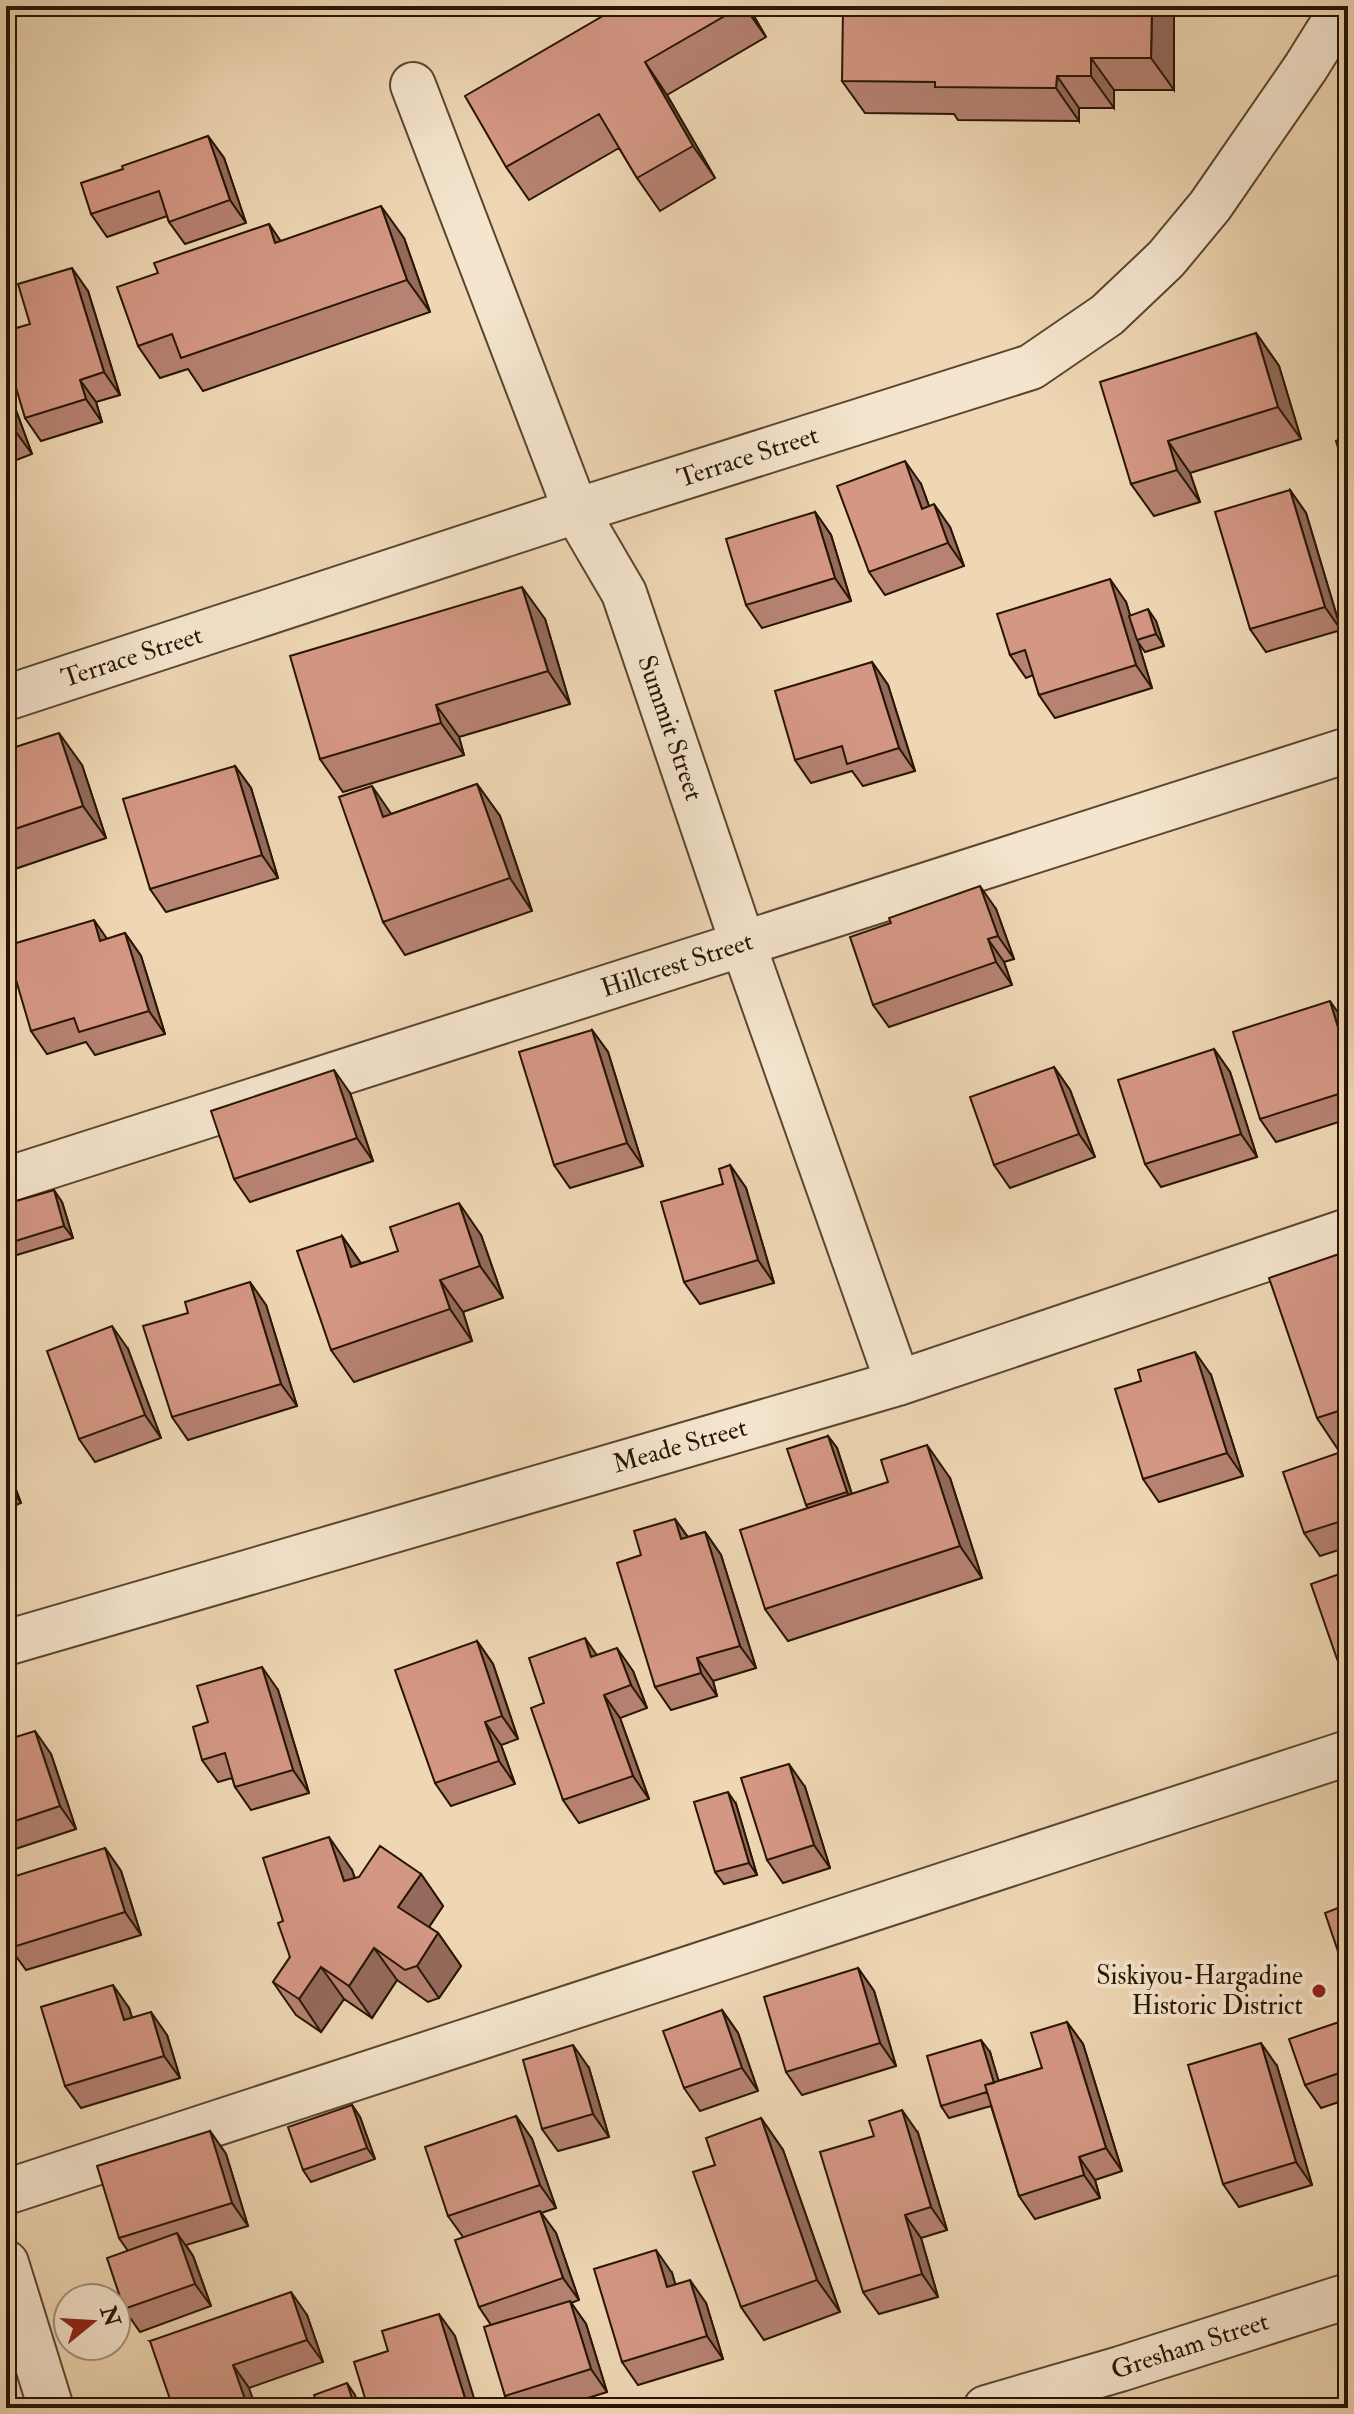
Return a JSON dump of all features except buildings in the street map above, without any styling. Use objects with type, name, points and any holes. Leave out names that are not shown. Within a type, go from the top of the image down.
[{"type":"street","name":"Terrace Street","points":[[6,698],[576,511],[1031,367],[1107,315],[1166,259],[1210,206],[1344,6]]},
{"type":"street","name":"Summit Street","points":[[413,85],[576,511],[624,593],[743,944],[898,1383]]},
{"type":"street","name":"Hillcrest Street","points":[[6,1180],[1348,750]]},
{"type":"street","name":"Meade Street","points":[[6,1643],[898,1383],[1348,1231]]},
{"type":"street","points":[[6,2192],[1348,1753]]},
{"type":"street","points":[[6,2263],[51,2408]]},
{"type":"street","name":"Gresham Street","points":[[986,2408],[1115,2389],[1348,2296]]},
{"type":"place","name":"Siskiyou-Hargadine Historic District","points":[[1319,1991]]}]
